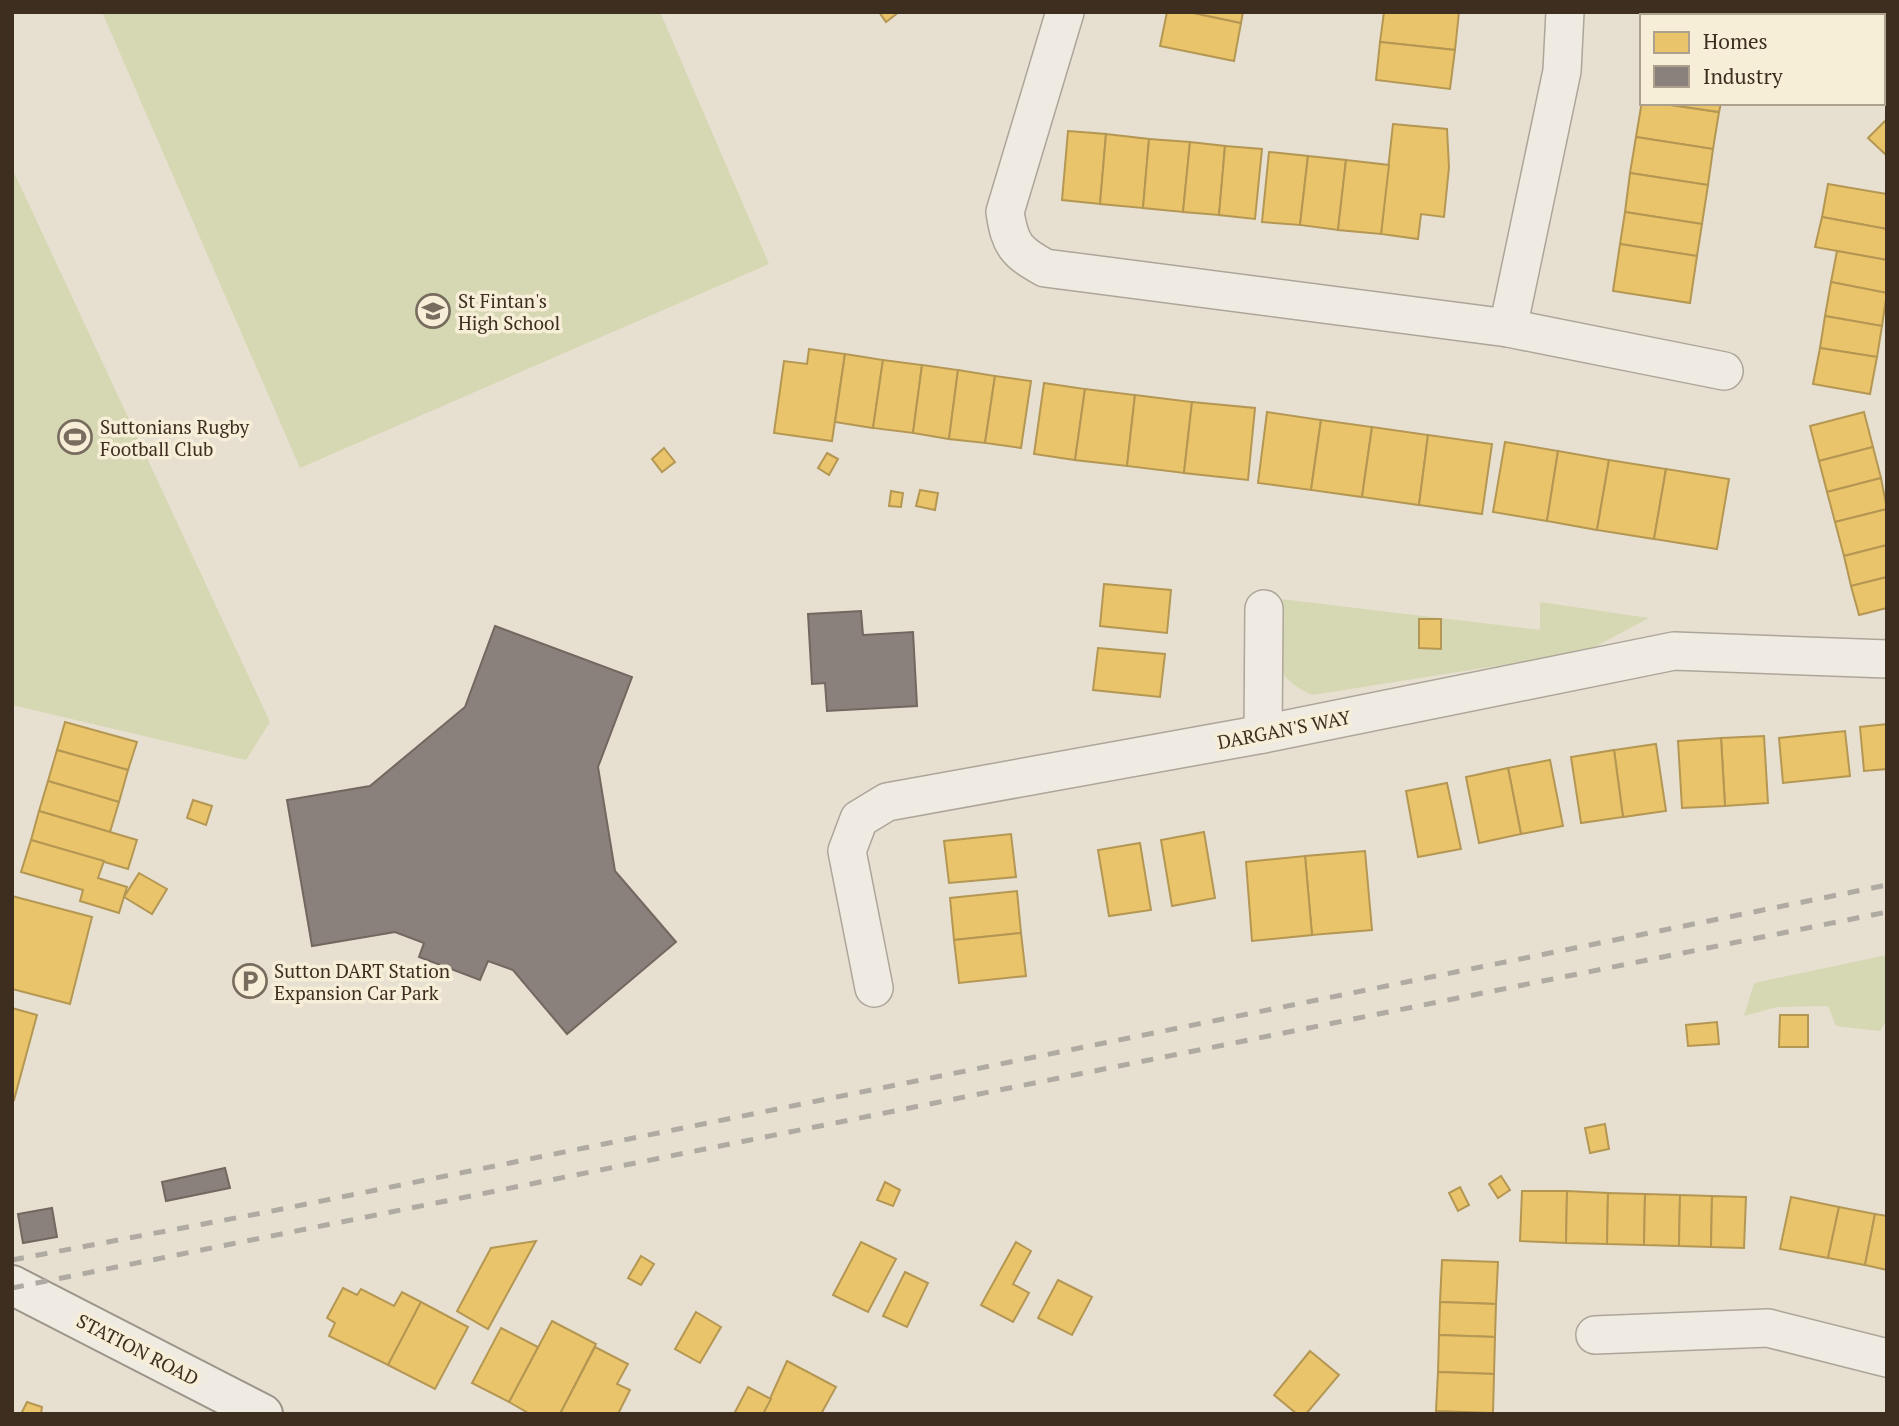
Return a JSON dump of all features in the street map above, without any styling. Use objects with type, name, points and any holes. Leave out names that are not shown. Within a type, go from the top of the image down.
[{"type":"main road","name":"STATION ROAD","points":[[12,1286],[263,1414]]},
{"type":"street","points":[[1065,12],[1005,212],[1009,238],[1021,255],[1045,268],[1508,328],[1724,371]]},
{"type":"street","points":[[1508,328],[1562,71],[1565,12]]},
{"type":"street","points":[[1263,734],[1264,609]]},
{"type":"street","name":"DARGAN'S WAY","points":[[874,988],[847,851],[859,819],[887,802],[1263,734],[1674,651],[1887,659]]},
{"type":"street","points":[[1595,1335],[1769,1328],[1887,1358]]},
{"type":"green space","points":[[102,12],[660,12],[769,264],[300,468]]},
{"type":"green space","name":"Suttonians Rugby Football Club","points":[[12,168],[270,722],[246,760],[12,705]]},
{"type":"green space","points":[[1272,598],[1540,630],[1540,602],[1649,618],[1585,652],[1312,695],[1297,687],[1279,667],[1273,643]]},
{"type":"green space","points":[[1887,955],[1887,1020],[1880,1031],[1836,1026],[1828,1006],[1777,1007],[1744,1016],[1754,983]]},
{"type":"building: Homes","points":[[879,12],[899,12],[886,22]]},
{"type":"building: Homes","points":[[1167,12],[1189,12],[1241,23],[1234,61],[1160,46]]},
{"type":"building: Homes","points":[[1189,12],[1243,12],[1241,23]]},
{"type":"building: Homes","points":[[1384,12],[1459,12],[1455,50],[1380,42]]},
{"type":"building: Homes","points":[[1652,12],[1724,12],[1724,14]]},
{"type":"building: Homes","points":[[1380,42],[1455,50],[1450,89],[1376,80]]},
{"type":"building: Homes","points":[[1641,105],[1670,105],[1719,112],[1713,149],[1636,137]]},
{"type":"building: Homes","points":[[1672,105],[1721,105],[1719,112]]},
{"type":"building: Homes","points":[[1887,119],[1887,156],[1868,138]]},
{"type":"building: Homes","points":[[1393,124],[1447,129],[1449,167],[1444,217],[1421,214],[1418,239],[1381,234]]},
{"type":"building: Homes","points":[[1068,131],[1106,134],[1100,204],[1062,200]]},
{"type":"building: Homes","points":[[1106,134],[1149,139],[1143,208],[1100,204]]},
{"type":"building: Homes","points":[[1636,137],[1713,149],[1708,185],[1630,173]]},
{"type":"building: Homes","points":[[1149,139],[1190,142],[1183,212],[1143,208]]},
{"type":"building: Homes","points":[[1190,142],[1225,146],[1219,215],[1183,212]]},
{"type":"building: Homes","points":[[1225,146],[1262,149],[1255,219],[1219,215]]},
{"type":"building: Homes","points":[[1269,152],[1308,156],[1300,225],[1262,222]]},
{"type":"building: Homes","points":[[1308,156],[1346,160],[1338,230],[1300,225]]},
{"type":"building: Homes","points":[[1346,160],[1389,165],[1381,234],[1338,230]]},
{"type":"building: Homes","points":[[1630,173],[1708,185],[1702,224],[1625,212]]},
{"type":"building: Homes","points":[[1828,184],[1887,194],[1887,229],[1822,217]]},
{"type":"building: Homes","points":[[1625,212],[1702,224],[1697,256],[1620,244]]},
{"type":"building: Homes","points":[[1822,217],[1887,229],[1887,260],[1815,247]]},
{"type":"building: Homes","points":[[1620,244],[1697,256],[1690,303],[1613,291]]},
{"type":"building: Homes","points":[[1837,251],[1887,260],[1887,293],[1831,282]]},
{"type":"building: Homes","points":[[1831,282],[1887,293],[1882,326],[1825,316]]},
{"type":"building: Homes","points":[[1825,316],[1882,326],[1877,357],[1820,348]]},
{"type":"building: Homes","points":[[1820,348],[1877,357],[1870,394],[1813,384]]},
{"type":"building: Homes","points":[[809,349],[845,354],[832,441],[774,433],[784,361],[807,364]]},
{"type":"building: Homes","points":[[845,354],[883,360],[873,428],[835,422]]},
{"type":"building: Homes","points":[[883,360],[922,365],[913,433],[873,428]]},
{"type":"building: Homes","points":[[922,365],[958,370],[949,439],[913,433]]},
{"type":"building: Homes","points":[[958,370],[995,376],[985,443],[949,439]]},
{"type":"building: Homes","points":[[995,376],[1031,381],[1021,448],[985,443]]},
{"type":"building: Homes","points":[[1044,383],[1085,389],[1075,460],[1034,454]]},
{"type":"building: Homes","points":[[1085,389],[1135,395],[1127,466],[1075,460]]},
{"type":"building: Homes","points":[[1135,395],[1192,402],[1184,473],[1127,466]]},
{"type":"building: Homes","points":[[1192,402],[1255,408],[1248,480],[1184,473]]},
{"type":"building: Homes","points":[[1267,412],[1321,420],[1311,490],[1258,483]]},
{"type":"building: Homes","points":[[1864,412],[1873,447],[1819,461],[1810,426]]},
{"type":"building: Homes","points":[[1321,420],[1372,427],[1362,497],[1311,490]]},
{"type":"building: Homes","points":[[1372,427],[1428,435],[1419,505],[1362,497]]},
{"type":"building: Homes","points":[[1428,435],[1492,444],[1482,514],[1419,505]]},
{"type":"building: Homes","points":[[1505,442],[1558,451],[1547,521],[1493,512]]},
{"type":"building: Homes","points":[[1873,447],[1881,478],[1827,492],[1819,461]]},
{"type":"building: Homes","points":[[664,448],[675,462],[662,472],[652,459]]},
{"type":"building: Homes","points":[[1558,451],[1609,460],[1597,530],[1547,521]]},
{"type":"building: Homes","points":[[827,453],[838,459],[829,475],[818,468]]},
{"type":"building: Homes","points":[[1609,460],[1666,469],[1654,539],[1597,530]]},
{"type":"building: Homes","points":[[1666,469],[1729,479],[1717,549],[1654,539]]},
{"type":"building: Homes","points":[[1881,478],[1887,509],[1835,522],[1827,492]]},
{"type":"building: Homes","points":[[920,490],[938,493],[935,510],[916,506]]},
{"type":"building: Homes","points":[[891,491],[903,493],[901,507],[889,506]]},
{"type":"building: Homes","points":[[1887,509],[1887,545],[1844,556],[1835,522]]},
{"type":"building: Homes","points":[[1887,545],[1887,577],[1851,586],[1844,556]]},
{"type":"building: Homes","points":[[1887,577],[1887,608],[1859,615],[1851,586]]},
{"type":"building: Homes","points":[[1104,584],[1171,590],[1167,633],[1100,626]]},
{"type":"building: Homes","points":[[1419,619],[1441,619],[1441,649],[1419,648]]},
{"type":"building: Homes","points":[[1098,648],[1165,654],[1160,697],[1093,690]]},
{"type":"building: Homes","points":[[65,722],[137,742],[128,770],[57,750]]},
{"type":"building: Homes","points":[[1887,724],[1887,769],[1864,771],[1860,727]]},
{"type":"building: Homes","points":[[1845,731],[1850,776],[1783,783],[1779,738]]},
{"type":"building: Homes","points":[[1764,736],[1768,803],[1725,806],[1721,738]]},
{"type":"building: Homes","points":[[1721,738],[1725,806],[1682,808],[1678,741]]},
{"type":"building: Homes","points":[[1656,744],[1666,811],[1623,817],[1614,750]]},
{"type":"building: Homes","points":[[57,750],[128,770],[119,802],[48,781]]},
{"type":"building: Homes","points":[[1614,750],[1623,817],[1581,823],[1571,757]]},
{"type":"building: Homes","points":[[1550,760],[1563,826],[1521,834],[1508,768]]},
{"type":"building: Homes","points":[[1508,768],[1521,834],[1479,843],[1466,777]]},
{"type":"building: Homes","points":[[48,781],[119,802],[110,832],[39,811]]},
{"type":"building: Homes","points":[[1447,783],[1461,849],[1418,857],[1406,791]]},
{"type":"building: Homes","points":[[193,800],[212,806],[206,825],[187,818]]},
{"type":"building: Homes","points":[[39,811],[137,840],[128,869],[31,840]]},
{"type":"building: Homes","points":[[1204,832],[1215,898],[1172,906],[1161,840]]},
{"type":"building: Homes","points":[[1011,834],[1016,877],[949,883],[944,841]]},
{"type":"building: Homes","points":[[31,840],[104,861],[98,878],[127,887],[119,913],[80,901],[83,890],[21,872]]},
{"type":"building: Homes","points":[[1140,843],[1151,910],[1109,916],[1098,850]]},
{"type":"building: Homes","points":[[1365,851],[1372,930],[1312,935],[1305,856]]},
{"type":"building: Homes","points":[[1305,856],[1312,935],[1252,941],[1246,862]]},
{"type":"building: Homes","points":[[139,873],[167,889],[152,914],[124,897]]},
{"type":"building: Homes","points":[[1017,891],[1021,933],[954,940],[950,898]]},
{"type":"building: Homes","points":[[12,896],[92,917],[70,1004],[12,989]]},
{"type":"building: Homes","points":[[1021,933],[1026,976],[959,983],[954,940]]},
{"type":"building: Homes","points":[[12,1008],[37,1015],[14,1100],[12,1100]]},
{"type":"building: Homes","points":[[1780,1015],[1808,1015],[1808,1047],[1779,1047]]},
{"type":"building: Homes","points":[[1717,1022],[1719,1044],[1688,1046],[1686,1025]]},
{"type":"building: Homes","points":[[1605,1124],[1609,1149],[1590,1153],[1585,1128]]},
{"type":"building: Homes","points":[[1501,1176],[1510,1190],[1498,1198],[1489,1184]]},
{"type":"building: Homes","points":[[885,1182],[900,1190],[893,1206],[877,1200]]},
{"type":"building: Homes","points":[[1460,1187],[1469,1205],[1458,1211],[1449,1193]]},
{"type":"building: Homes","points":[[1522,1191],[1567,1191],[1566,1243],[1520,1241]]},
{"type":"building: Homes","points":[[1567,1191],[1608,1193],[1607,1244],[1566,1243]]},
{"type":"building: Homes","points":[[1608,1193],[1645,1194],[1644,1245],[1607,1244]]},
{"type":"building: Homes","points":[[1645,1194],[1680,1195],[1679,1246],[1644,1245]]},
{"type":"building: Homes","points":[[1680,1195],[1712,1196],[1711,1247],[1679,1246]]},
{"type":"building: Homes","points":[[1712,1196],[1746,1197],[1744,1248],[1711,1247]]},
{"type":"building: Homes","points":[[1791,1197],[1839,1207],[1828,1258],[1780,1249]]},
{"type":"building: Homes","points":[[1839,1207],[1875,1214],[1865,1265],[1828,1258]]},
{"type":"building: Homes","points":[[1875,1214],[1887,1216],[1887,1270],[1865,1265]]},
{"type":"building: Homes","points":[[536,1241],[488,1329],[457,1311],[491,1248]]},
{"type":"building: Homes","points":[[861,1242],[896,1259],[868,1312],[833,1295]]},
{"type":"building: Homes","points":[[1016,1242],[1031,1251],[1013,1284],[1029,1293],[1013,1322],[981,1305]]},
{"type":"building: Homes","points":[[641,1256],[654,1264],[641,1285],[628,1278]]},
{"type":"building: Homes","points":[[1442,1260],[1498,1262],[1496,1304],[1440,1302]]},
{"type":"building: Homes","points":[[905,1272],[928,1283],[907,1327],[883,1316]]},
{"type":"building: Homes","points":[[1058,1280],[1092,1297],[1072,1335],[1038,1318]]},
{"type":"building: Homes","points":[[343,1288],[357,1295],[361,1289],[394,1306],[402,1292],[421,1302],[388,1365],[329,1336],[335,1323],[327,1318]]},
{"type":"building: Homes","points":[[421,1302],[468,1327],[435,1389],[388,1365]]},
{"type":"building: Homes","points":[[1440,1302],[1496,1304],[1495,1337],[1439,1335]]},
{"type":"building: Homes","points":[[696,1312],[721,1327],[700,1363],[675,1349]]},
{"type":"building: Homes","points":[[552,1321],[596,1344],[560,1414],[530,1414],[509,1402]]},
{"type":"building: Homes","points":[[501,1328],[538,1347],[509,1402],[472,1383]]},
{"type":"building: Homes","points":[[1439,1335],[1495,1337],[1494,1374],[1438,1372]]},
{"type":"building: Homes","points":[[595,1347],[628,1364],[617,1384],[630,1390],[618,1414],[560,1414]]},
{"type":"building: Homes","points":[[1310,1351],[1339,1375],[1306,1414],[1297,1414],[1274,1395]]},
{"type":"building: Homes","points":[[787,1361],[836,1387],[821,1414],[763,1414]]},
{"type":"building: Homes","points":[[1438,1372],[1494,1374],[1493,1413],[1436,1411]]},
{"type":"building: Homes","points":[[748,1387],[771,1399],[763,1414],[734,1414]]},
{"type":"building: Homes","points":[[27,1402],[42,1407],[41,1414],[21,1414]]},
{"type":"building: Industry","points":[[861,611],[863,635],[913,632],[917,706],[827,711],[825,683],[812,684],[808,614]]},
{"type":"building: Industry","points":[[495,626],[632,677],[598,767],[615,871],[676,942],[567,1034],[513,970],[488,961],[480,980],[419,957],[424,943],[395,932],[312,946],[287,800],[370,786],[465,707]]},
{"type":"building: Industry","points":[[225,1168],[230,1188],[166,1201],[162,1182]]},
{"type":"building: Industry","points":[[52,1208],[57,1237],[23,1243],[18,1214]]},
{"type":"railway","points":[[12,1260],[262,1213],[1887,885]]},
{"type":"railway","points":[[12,1288],[1887,912]]},
{"type":"place","name":"St Fintan's High School","points":[[433,311]]},
{"type":"place","name":"Suttonians Rugby Football Club","points":[[75,437]]},
{"type":"place","name":"Sutton DART Station Expansion Car Park","points":[[250,981]]}]
